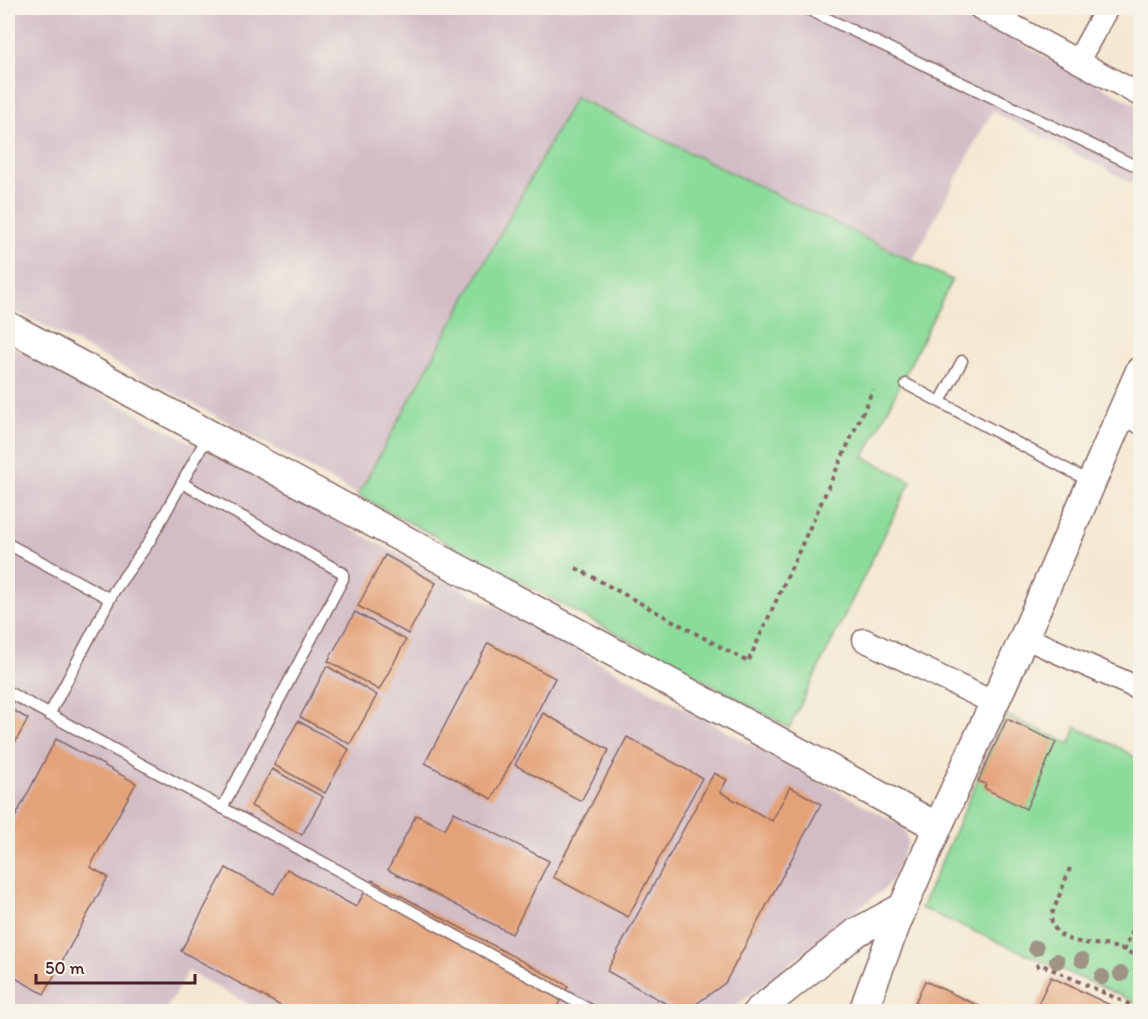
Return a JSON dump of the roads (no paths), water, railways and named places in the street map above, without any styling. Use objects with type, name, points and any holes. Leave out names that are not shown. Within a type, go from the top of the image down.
[{"type":"street","points":[[980,8],[1140,95]]},
{"type":"street","points":[[1078,61],[1107,8]]},
{"type":"street","points":[[8,326],[936,826]]},
{"type":"street","points":[[863,1011],[936,826],[1024,637],[1091,482],[1130,424],[1140,371]]},
{"type":"street","points":[[1024,637],[1140,688]]},
{"type":"street","points":[[864,640],[994,703]]},
{"type":"street","points":[[757,1011],[857,932],[903,907]]},
{"type":"lane","points":[[805,8],[1140,168]]},
{"type":"lane","points":[[940,402],[962,361]]},
{"type":"lane","points":[[906,384],[1091,482]]},
{"type":"lane","points":[[49,715],[110,599],[148,542],[209,434]]},
{"type":"lane","points":[[182,483],[343,573],[338,589],[222,808]]},
{"type":"lane","points":[[8,544],[110,599]]},
{"type":"lane","points":[[8,692],[594,1011]]}]
